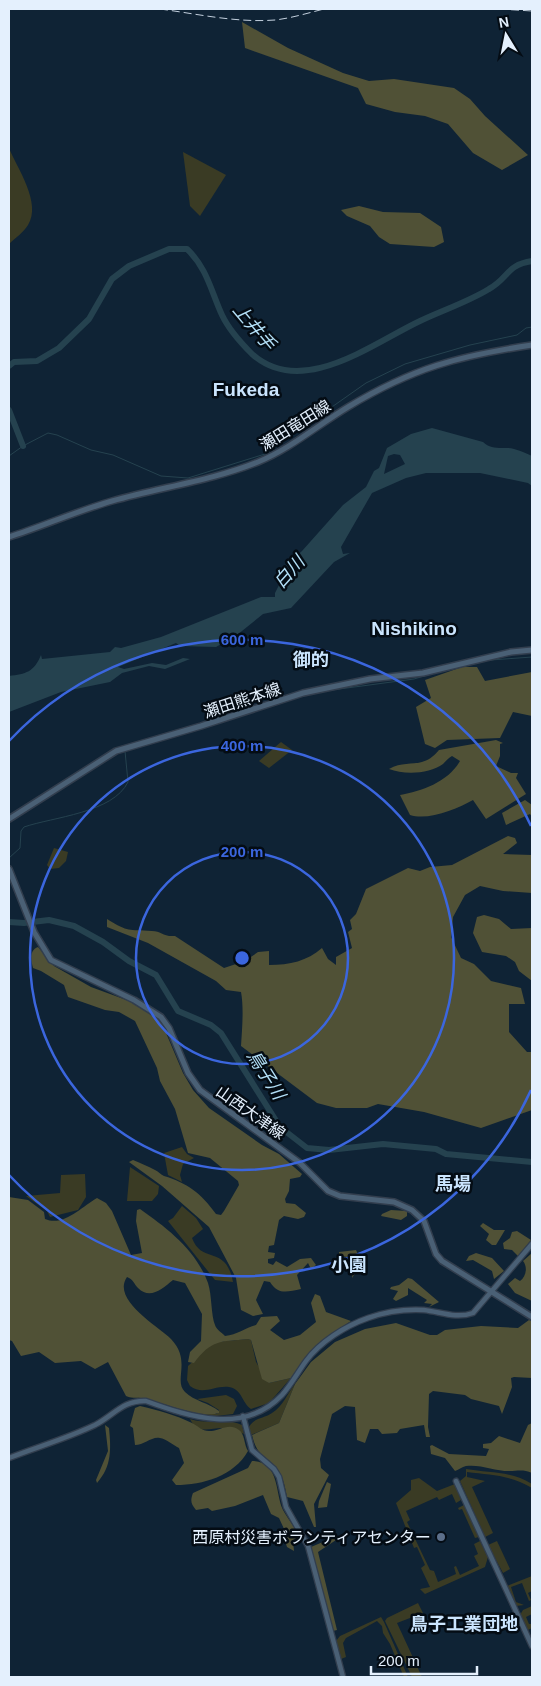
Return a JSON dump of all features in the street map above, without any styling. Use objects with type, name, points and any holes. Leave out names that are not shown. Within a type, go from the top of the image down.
[{"type":"main road","name":"瀬田竜田線","points":[[9,537],[110,501],[202,481],[256,462],[280,452],[334,415],[389,383],[428,367],[466,356],[532,345]]},
{"type":"main road","name":"瀬田熊本線","points":[[9,819],[116,751],[303,693],[370,679],[423,673],[504,653],[532,650]]},
{"type":"main road","name":"山西大津線","points":[[9,869],[33,930],[51,960],[117,991],[160,1017],[169,1028],[188,1074],[195,1085],[208,1097],[282,1149],[334,1194],[394,1202],[412,1210],[424,1221],[436,1254],[442,1261],[532,1317]]},
{"type":"street","points":[[9,1458],[96,1425],[120,1407],[137,1401],[146,1401],[198,1418],[217,1420],[243,1416],[268,1408],[283,1394],[308,1358],[329,1338],[367,1318],[412,1310],[466,1316],[479,1308],[532,1244]]},
{"type":"street","points":[[243,1416],[252,1450],[256,1456],[274,1469],[279,1477],[286,1507],[310,1552],[343,1677]]},
{"type":"street","points":[[456,1481],[532,1646]]},
{"type":"green space","points":[[242,22],[288,48],[343,73],[369,81],[394,79],[454,88],[470,99],[485,116],[528,155],[502,170],[473,153],[448,124],[425,116],[395,112],[366,104],[358,88],[245,48]]},
{"type":"green space","points":[[9,148],[27,186],[32,206],[32,216],[22,233],[9,244]]},
{"type":"green space","points":[[183,152],[226,175],[200,216],[190,206]]},
{"type":"green space","points":[[359,206],[383,212],[420,213],[441,227],[444,242],[434,247],[390,244],[379,237],[370,226],[347,216],[341,210]]},
{"type":"green space","points":[[462,667],[477,667],[485,681],[532,672],[532,716],[513,712],[500,738],[447,740],[435,748],[425,744],[416,707],[431,698],[425,680]]},
{"type":"green space","points":[[496,740],[503,743],[500,744],[500,756],[496,766],[511,773],[518,773],[516,778],[526,794],[486,819],[473,800],[459,807],[434,815],[410,815],[400,795],[417,791],[442,780],[449,775],[460,761],[452,756],[438,767],[424,772],[402,772],[389,769],[402,764],[427,760],[439,750]]},
{"type":"green space","points":[[281,742],[292,750],[269,768],[259,761]]},
{"type":"green space","points":[[525,800],[532,805],[532,817],[530,814],[506,825],[502,813]]},
{"type":"green space","points":[[508,836],[515,838],[517,843],[503,854],[532,855],[532,893],[503,891],[480,886],[465,895],[453,917],[451,937],[461,958],[474,964],[491,981],[521,988],[525,1004],[509,1004],[509,1032],[527,1052],[532,1052],[532,1110],[481,1128],[424,1112],[378,1104],[367,1108],[336,1108],[317,1103],[241,1046],[243,1012],[241,992],[226,990],[216,981],[148,943],[107,927],[107,919],[129,930],[155,931],[168,936],[175,936],[224,968],[245,961],[258,952],[269,951],[269,965],[277,965],[304,959],[322,948],[328,959],[336,965],[336,957],[352,948],[348,932],[352,929],[350,920],[356,914],[366,889],[408,868],[420,871],[430,867],[452,865]]},
{"type":"green space","points":[[54,848],[68,852],[66,861],[59,868],[50,869],[47,865]]},
{"type":"green space","points":[[484,915],[499,919],[511,929],[532,928],[532,981],[519,971],[515,962],[506,956],[482,952],[473,933],[477,917]]},
{"type":"green space","points":[[38,947],[54,966],[91,987],[140,1005],[154,1014],[161,1021],[183,1073],[193,1090],[209,1108],[262,1145],[279,1154],[302,1174],[300,1177],[290,1179],[289,1191],[285,1199],[286,1203],[295,1204],[306,1213],[304,1217],[298,1219],[284,1216],[279,1220],[274,1245],[269,1246],[268,1252],[275,1253],[274,1258],[268,1259],[268,1263],[273,1265],[276,1261],[287,1267],[300,1259],[311,1258],[316,1265],[311,1269],[308,1263],[297,1275],[301,1289],[283,1292],[276,1289],[270,1282],[264,1281],[256,1300],[263,1314],[253,1316],[241,1310],[236,1278],[209,1227],[162,1186],[129,1162],[133,1160],[187,1186],[205,1200],[216,1214],[221,1215],[239,1185],[238,1181],[210,1158],[188,1153],[175,1109],[160,1081],[157,1068],[135,1021],[119,1012],[105,1010],[68,997],[64,985],[33,968],[32,953]]},
{"type":"green space","points":[[182,1147],[187,1154],[194,1158],[183,1164],[180,1175],[182,1182],[168,1175],[164,1153]]},
{"type":"green space","points":[[130,1167],[159,1186],[158,1194],[152,1201],[127,1201]]},
{"type":"green space","points":[[85,1174],[86,1197],[78,1210],[50,1217],[47,1211],[26,1196],[60,1193],[61,1175]]},
{"type":"green space","points":[[9,1197],[28,1200],[44,1212],[45,1219],[52,1221],[72,1215],[97,1198],[106,1203],[112,1211],[131,1255],[142,1253],[136,1221],[137,1210],[140,1209],[180,1241],[196,1260],[208,1283],[215,1325],[225,1336],[256,1325],[261,1317],[277,1316],[280,1321],[270,1330],[284,1340],[300,1335],[316,1322],[311,1303],[315,1294],[320,1296],[326,1312],[351,1321],[328,1336],[306,1357],[291,1378],[269,1383],[262,1379],[251,1340],[248,1339],[217,1343],[200,1355],[194,1363],[188,1362],[190,1352],[201,1341],[202,1314],[185,1283],[173,1280],[156,1292],[147,1293],[138,1288],[127,1277],[124,1286],[125,1295],[131,1304],[171,1339],[177,1347],[181,1362],[181,1382],[185,1392],[193,1398],[215,1408],[219,1413],[203,1414],[146,1399],[126,1396],[108,1362],[95,1369],[81,1361],[55,1363],[39,1352],[21,1356],[12,1341],[9,1340]]},
{"type":"green space","points":[[182,1206],[196,1218],[203,1229],[192,1238],[196,1246],[202,1251],[220,1258],[230,1270],[233,1282],[215,1280],[168,1221],[173,1218]]},
{"type":"green space","points":[[391,1210],[407,1211],[407,1216],[401,1220],[381,1216]]},
{"type":"green space","points":[[483,1223],[494,1230],[505,1230],[496,1245],[492,1245],[486,1240],[489,1234],[480,1226]]},
{"type":"green space","points":[[517,1231],[531,1240],[518,1256],[512,1250],[504,1249],[503,1243],[510,1238],[512,1232]]},
{"type":"green space","points":[[356,1250],[362,1263],[352,1278],[353,1266],[350,1258],[339,1255],[339,1252]]},
{"type":"green space","points":[[476,1253],[492,1258],[504,1271],[494,1279],[492,1271],[473,1260],[466,1261],[469,1256]]},
{"type":"green space","points":[[532,1253],[532,1301],[515,1293],[508,1284],[515,1278],[520,1281],[522,1279],[526,1269],[523,1261]]},
{"type":"green space","points":[[408,1278],[412,1279],[439,1302],[429,1307],[432,1304],[424,1303],[427,1300],[408,1288],[408,1295],[396,1301],[393,1299],[398,1291],[390,1289],[391,1287],[399,1285]]},
{"type":"green space","points":[[529,1320],[532,1321],[532,1378],[511,1378],[512,1387],[502,1414],[499,1406],[471,1399],[465,1395],[433,1391],[429,1394],[428,1427],[430,1437],[426,1437],[424,1425],[400,1429],[397,1433],[382,1434],[378,1429],[370,1429],[365,1443],[357,1440],[355,1407],[345,1406],[332,1414],[320,1459],[321,1468],[329,1475],[314,1504],[316,1527],[314,1527],[303,1501],[287,1497],[278,1470],[256,1447],[252,1435],[279,1423],[295,1384],[311,1362],[335,1342],[365,1329],[396,1323],[430,1335],[437,1335],[445,1330],[481,1326],[518,1328]]},
{"type":"green space","points":[[251,1340],[256,1362],[269,1383],[291,1378],[269,1403],[251,1409],[237,1390],[233,1388],[224,1387],[200,1390],[190,1386],[187,1380],[188,1366],[209,1346],[219,1342]]},
{"type":"green space","points":[[295,1384],[279,1423],[251,1435],[249,1427],[251,1424],[276,1410]]},
{"type":"green space","points":[[226,1395],[234,1399],[237,1406],[233,1414],[208,1417],[190,1411],[217,1414],[219,1410],[197,1399]]},
{"type":"green space","points":[[140,1406],[180,1418],[207,1431],[228,1427],[235,1428],[242,1434],[248,1451],[235,1467],[226,1473],[207,1481],[176,1485],[172,1480],[184,1463],[179,1448],[160,1438],[135,1445],[133,1428],[130,1426],[135,1408]]},
{"type":"green space","points":[[190,1419],[237,1423],[242,1425],[244,1434],[225,1428],[200,1429]]},
{"type":"green space","points":[[532,1423],[532,1473],[471,1466],[465,1466],[455,1471],[445,1458],[431,1454],[430,1446],[432,1445],[449,1454],[486,1456],[489,1449],[483,1448],[483,1444],[491,1443],[499,1436],[520,1443],[528,1425]]},
{"type":"green space","points":[[105,1425],[109,1428],[109,1457],[102,1477],[97,1483],[96,1480],[108,1451]]},
{"type":"green space","points":[[252,1461],[261,1462],[268,1466],[272,1472],[283,1510],[300,1536],[293,1540],[294,1551],[287,1547],[283,1534],[285,1531],[279,1518],[271,1514],[263,1495],[235,1506],[212,1511],[208,1508],[196,1510],[192,1504],[193,1493],[248,1468]]},
{"type":"green space","points":[[466,1469],[500,1473],[532,1484],[532,1488],[509,1478],[467,1472],[467,1477],[485,1481],[472,1487],[493,1533],[485,1537],[460,1481],[466,1476]]},
{"type":"green space","points":[[419,1478],[437,1491],[455,1484],[461,1500],[456,1503],[452,1494],[439,1500],[437,1497],[406,1511],[410,1520],[407,1522],[430,1570],[434,1571],[438,1582],[456,1574],[454,1567],[456,1566],[460,1575],[479,1566],[474,1556],[478,1554],[474,1544],[480,1541],[488,1557],[485,1567],[425,1594],[420,1589],[430,1587],[421,1568],[425,1565],[417,1547],[414,1548],[396,1503],[411,1490],[411,1480]]},
{"type":"green space","points":[[327,1482],[331,1484],[327,1507],[318,1508],[319,1501]]},
{"type":"green space","points":[[464,1505],[479,1537],[475,1538],[462,1509],[459,1510],[458,1508]]},
{"type":"green space","points":[[337,1536],[339,1538],[318,1552],[337,1630],[333,1631],[311,1547]]},
{"type":"green space","points":[[497,1541],[510,1569],[503,1573],[488,1545]]},
{"type":"green space","points":[[532,1576],[532,1591],[528,1593],[531,1600],[529,1601],[522,1583],[511,1587],[516,1602],[524,1605],[516,1606],[507,1586]]},
{"type":"green space","points":[[418,1603],[423,1613],[397,1623],[422,1677],[412,1677],[385,1621],[387,1618]]},
{"type":"green space","points":[[532,1606],[532,1614],[526,1617],[529,1624],[532,1624],[532,1628],[528,1630],[520,1615],[523,1610]]},
{"type":"green space","points":[[381,1617],[408,1677],[404,1677],[390,1644],[383,1633],[382,1626],[377,1621],[346,1638],[343,1643],[346,1657],[341,1659],[336,1641],[340,1636]]},
{"type":"water","name":"白川","points":[[432,428],[483,442],[492,447],[510,448],[526,453],[532,456],[532,486],[528,483],[480,473],[426,473],[406,478],[372,493],[341,547],[343,554],[350,553],[334,562],[291,608],[263,614],[237,635],[216,647],[180,646],[176,643],[118,667],[124,669],[152,663],[166,665],[183,658],[190,659],[165,669],[149,666],[122,673],[110,682],[61,692],[9,712],[9,676],[29,671],[41,655],[42,659],[110,652],[115,647],[121,648],[161,637],[261,597],[275,597],[281,581],[276,575],[302,551],[343,505],[366,487],[374,471],[379,468],[387,448],[411,434]],"holes":[[[400,455],[405,464],[384,474],[388,456]]]},
{"type":"waterway","name":"上井手","points":[[9,366],[14,362],[37,361],[59,348],[89,319],[112,279],[129,266],[169,249],[187,249],[194,256],[208,280],[225,321],[235,336],[252,354],[272,366],[293,371],[315,369],[337,363],[359,353],[420,321],[481,294],[496,285],[512,269],[532,261]]},
{"type":"waterway","points":[[9,456],[23,446],[48,433],[91,450],[113,455],[161,476],[188,478],[265,454],[366,383],[405,364],[470,345],[517,335],[526,328],[532,327]]},
{"type":"waterway","name":"上井手","points":[[9,410],[23,446]]},
{"type":"waterway","points":[[491,660],[532,657]]},
{"type":"waterway","points":[[332,690],[414,679],[441,671]]},
{"type":"waterway","points":[[164,739],[237,717]]},
{"type":"waterway","points":[[9,858],[20,848],[21,831],[24,827],[81,812],[110,801],[128,782],[125,751],[148,744]]},
{"type":"waterway","name":"鳥子川","points":[[9,922],[24,923],[49,920],[74,926],[103,942],[129,961],[156,975],[178,1011],[211,1025],[221,1033],[280,1127],[307,1148],[329,1150],[383,1144],[436,1149],[446,1154],[532,1162]]},
{"type":"railway","points":[[160,9],[218,18],[261,21],[288,18],[324,9]]},
{"type":"railway","points":[[499,9],[532,11]]},
{"type":"place","name":"西原村災害ボランティアセンター","points":[[441,1537]]},
{"type":"district","name":"Fukeda","points":[[246,389]]},
{"type":"district","name":"Nishikino","points":[[414,628]]},
{"type":"district","name":"御的","points":[[311,660]]},
{"type":"district","name":"馬場","points":[[453,1184]]},
{"type":"district","name":"小園","points":[[349,1265]]},
{"type":"district","name":"鳥子工業団地","points":[[464,1624]]}]
